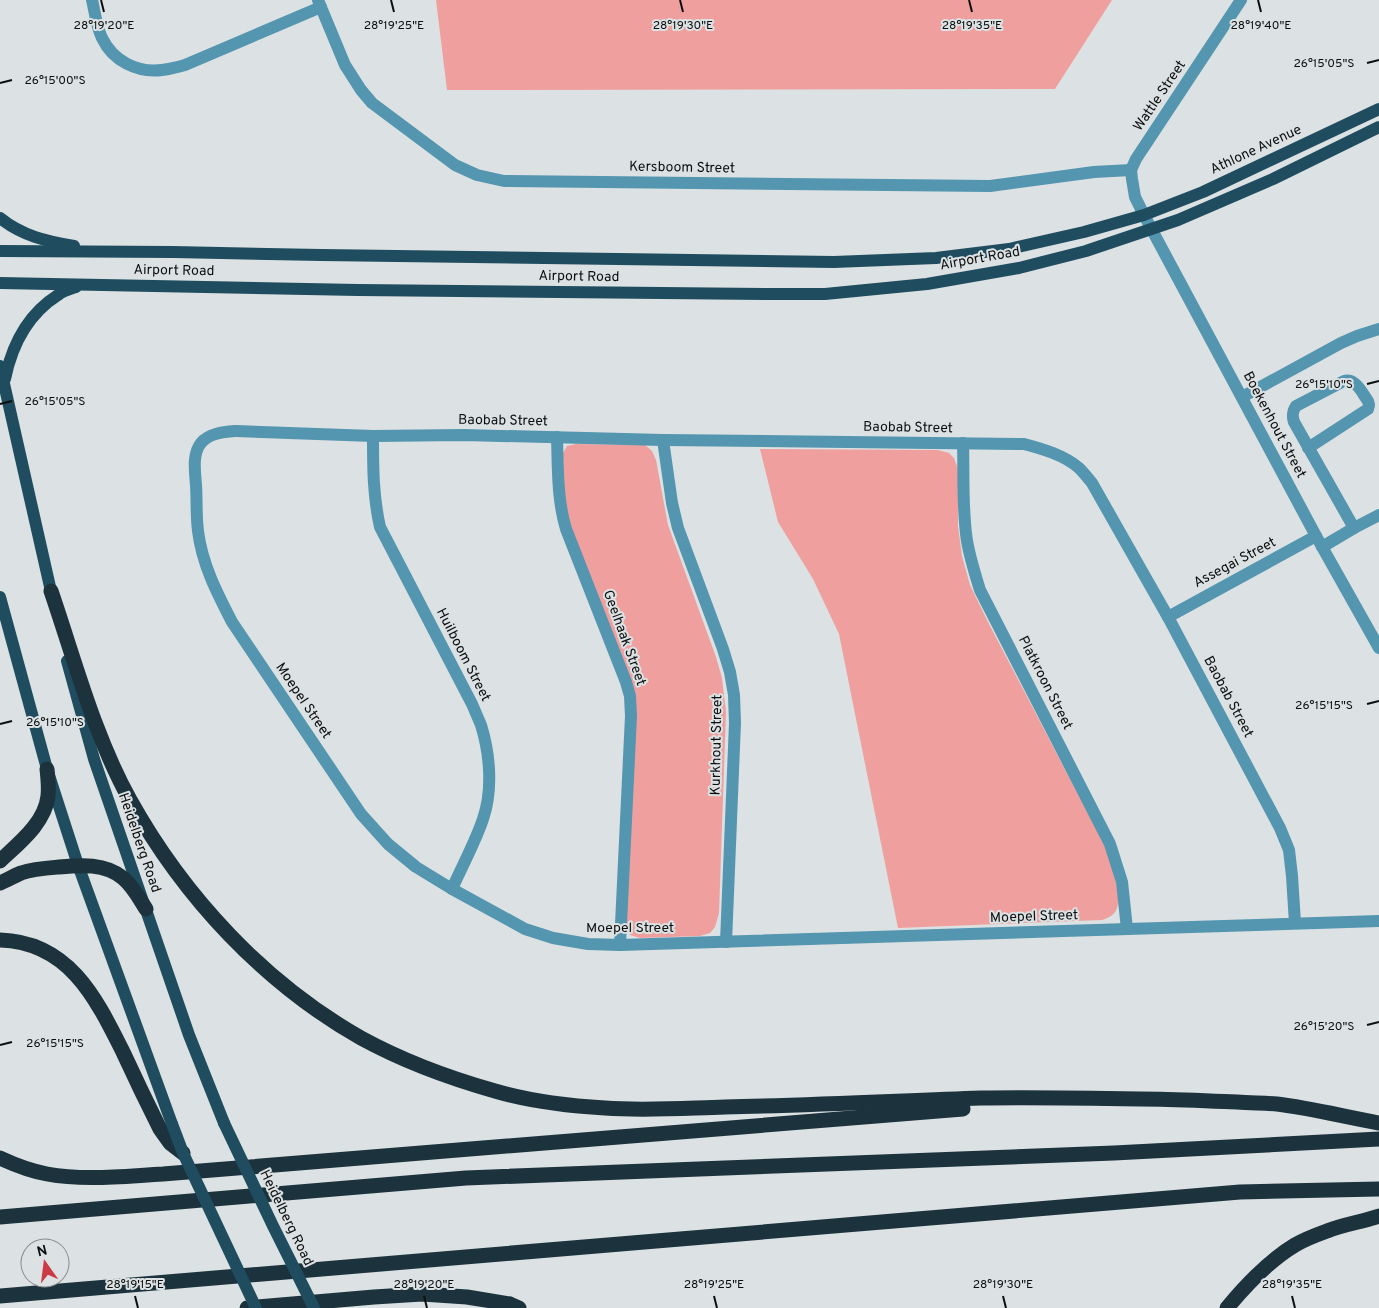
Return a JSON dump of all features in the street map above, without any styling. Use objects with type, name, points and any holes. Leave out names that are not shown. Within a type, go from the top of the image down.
[{"type":"highway","points":[[51,591],[102,740],[129,798],[152,837],[184,883],[219,924],[279,981],[320,1012],[362,1038],[404,1059],[498,1092],[546,1102],[608,1109],[986,1098],[1178,1099],[1276,1104],[1379,1122]]},
{"type":"highway","points":[[0,861],[28,834],[40,819],[48,796],[47,768]]},
{"type":"highway","points":[[0,883],[22,873],[45,868],[78,865],[94,866],[110,870],[121,876],[146,909]]},
{"type":"highway","points":[[0,940],[16,940],[40,948],[66,965],[82,981],[104,1015],[166,1126],[170,1143],[183,1154]]},
{"type":"highway","points":[[0,1158],[20,1167],[48,1174],[89,1178],[154,1175],[984,1107],[1178,1099]]},
{"type":"highway","points":[[0,1218],[282,1192],[466,1178],[1114,1153],[1379,1139]]},
{"type":"highway","points":[[0,1296],[1240,1192],[1379,1189]]},
{"type":"highway","points":[[1227,1308],[1258,1275],[1295,1245],[1329,1230],[1367,1221],[1379,1216]]},
{"type":"highway","points":[[247,1308],[422,1294],[467,1297],[510,1304],[519,1308]]},
{"type":"main road","name":"Athlone Avenue","points":[[1144,215],[1203,192],[1379,109]]},
{"type":"main road","points":[[1151,230],[1272,179],[1379,127]]},
{"type":"main road","name":"Airport Road","points":[[0,252],[102,251],[834,262],[926,258],[1009,249],[1084,232],[1144,215]]},
{"type":"main road","points":[[0,218],[36,238],[102,251]]},
{"type":"main road","name":"Airport Road","points":[[0,283],[825,294],[927,284],[1019,268],[1086,251],[1151,230]]},
{"type":"main road","points":[[4,385],[14,348],[28,321],[41,307],[59,294],[83,284]]},
{"type":"main road","name":"Heidelberg Road","points":[[0,366],[78,704],[94,759],[189,1035],[224,1123],[268,1217],[314,1308]]},
{"type":"main road","points":[[0,597],[47,768],[166,1126]]},
{"type":"main road","points":[[183,1154],[256,1308]]},
{"type":"street","points":[[92,0],[101,37],[109,49],[128,65],[152,71],[165,70],[185,64],[320,4]]},
{"type":"street","name":"Wattle Street","points":[[1132,170],[1136,159],[1241,0]]},
{"type":"street","name":"Kersboom Street","points":[[320,4],[344,65],[372,103],[455,165],[477,174],[504,181],[990,186],[1094,172],[1132,170]]},
{"type":"street","points":[[1132,170],[1135,197],[1144,215]]},
{"type":"street","name":"Boekenhout Street","points":[[1144,215],[1319,542],[1378,643]]},
{"type":"street","points":[[1242,397],[1341,343],[1379,329]]},
{"type":"street","points":[[1308,448],[1368,409],[1368,402],[1353,382],[1349,380],[1344,381],[1296,406],[1292,417],[1308,448],[1354,528]]},
{"type":"street","name":"Baobab Street","points":[[221,432],[373,436],[464,435],[663,440],[1024,444],[1064,458],[1078,467],[1092,483],[1168,616],[1280,828],[1289,850],[1295,922]]},
{"type":"street","name":"Moepel Street","points":[[221,432],[209,437],[200,444],[196,453],[198,532],[203,555],[215,589],[232,622],[361,814],[388,844],[416,867],[525,929],[553,938],[588,944],[620,945],[1127,930],[1295,922],[1379,921]]},
{"type":"street","name":"Huilboom Street","points":[[373,436],[374,485],[380,527],[472,704],[481,725],[487,750],[488,800],[483,818],[452,889]]},
{"type":"street","name":"Geelhaak Street","points":[[557,438],[558,492],[566,529],[630,696],[631,716],[620,945]]},
{"type":"street","name":"Kurkhout Street","points":[[663,440],[672,503],[678,528],[723,649],[734,695],[735,723],[726,942]]},
{"type":"street","name":"Platkroon Street","points":[[963,443],[964,510],[967,540],[972,566],[980,590],[1110,844],[1122,882],[1127,930]]},
{"type":"street","name":"Assegai Street","points":[[1168,616],[1319,542],[1354,528],[1379,514]]},
{"type":"shaded area","points":[[436,0],[1112,0],[1055,89],[447,90]]},
{"type":"shaded area","points":[[576,444],[645,445],[652,451],[656,460],[668,525],[722,678],[726,712],[719,913],[715,927],[710,933],[700,936],[640,938],[630,935],[625,928],[636,715],[569,526],[564,496],[563,453],[567,446]]},
{"type":"shaded area","points":[[760,449],[938,450],[949,453],[954,458],[958,469],[958,526],[962,556],[970,585],[1105,846],[1115,877],[1118,895],[1115,913],[1102,920],[898,928],[839,634],[813,579],[778,522]]}]
